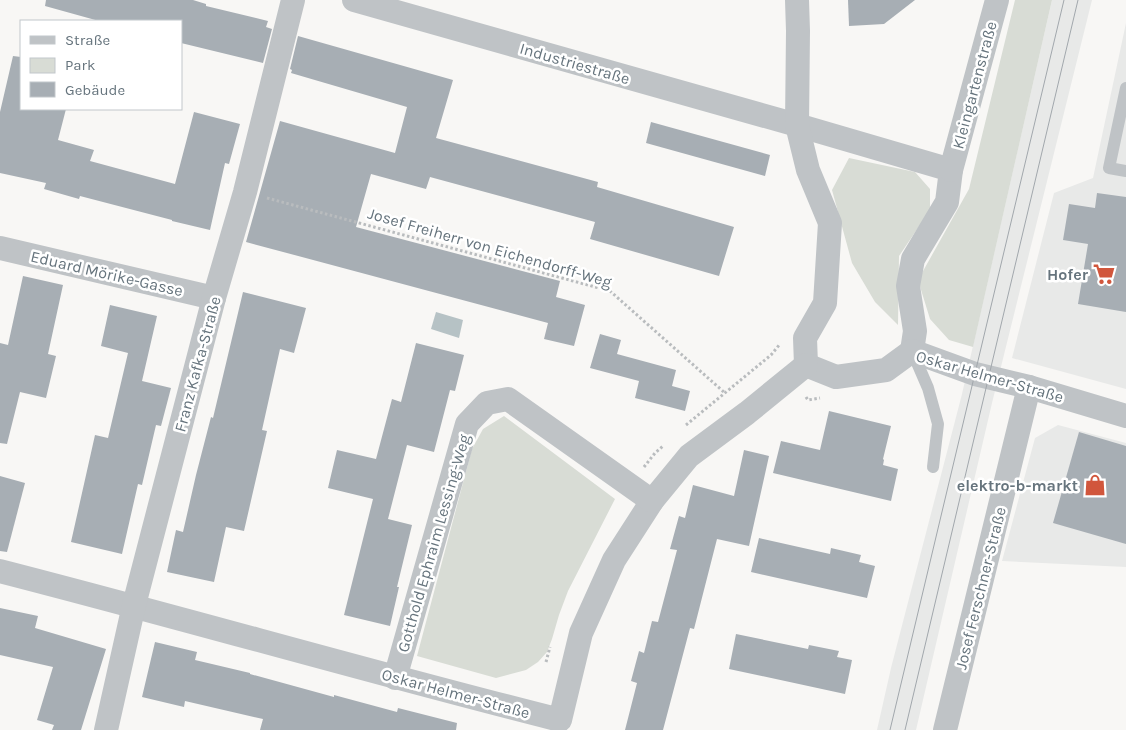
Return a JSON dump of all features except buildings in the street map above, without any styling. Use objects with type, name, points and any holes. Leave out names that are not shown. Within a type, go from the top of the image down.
[{"type":"street","name":"Franz Kafka-Straße","points":[[106,730],[134,605],[214,298],[245,192],[293,0]]},
{"type":"street","name":"Industriestraße","points":[[354,0],[951,170]]},
{"type":"street","points":[[797,0],[797,125],[808,170],[830,223],[825,303],[805,338],[806,365]]},
{"type":"street","name":"Kleingartenstraße","points":[[951,170],[997,0]]},
{"type":"street","points":[[912,351],[915,332],[908,286],[913,259],[947,202],[951,170]]},
{"type":"street","name":"Eduard Mörike-Gasse","points":[[0,248],[214,298]]},
{"type":"street","name":"Oskar Helmer-Straße","points":[[0,571],[134,605],[559,725],[581,633],[614,560],[652,501],[689,456],[747,413],[806,365],[836,377],[886,370],[912,351],[975,374],[1029,387],[1126,416]]},
{"type":"street","name":"Josef Ferschner-Straße","points":[[945,730],[1029,387]]},
{"type":"street","name":"Gotthold Ephraim Lessing-Weg","points":[[395,678],[467,424],[487,403],[508,399],[652,501]]},
{"type":"lane","points":[[1126,88],[1108,168],[1126,171]]},
{"type":"lane","points":[[912,351],[928,388],[938,424],[933,467]]},
{"type":"path","name":"Josef Freiherr von Eichendorff-Weg","points":[[245,192],[610,291],[747,413]]},
{"type":"shaded area","points":[[1052,0],[1092,0],[992,403],[916,730],[877,730],[891,668],[962,394]]},
{"type":"shaded area","points":[[1126,23],[1126,389],[1012,358],[1054,193],[1093,178]]},
{"type":"shaded area","points":[[436,312],[463,320],[459,338],[431,329]]},
{"type":"shaded area","points":[[1058,425],[1126,443],[1126,567],[1002,561],[1035,438]]},
{"type":"green space","points":[[1015,0],[1052,0],[973,347],[949,340],[930,319],[918,280],[969,189]]},
{"type":"green space","points":[[849,158],[915,172],[930,189],[930,210],[899,256],[898,325],[875,302],[852,263],[832,190]]},
{"type":"green space","points":[[504,416],[615,499],[568,591],[547,652],[538,662],[526,670],[496,678],[417,656],[472,449],[483,429]]},
{"type":"tram line","points":[[890,730],[1064,0]]},
{"type":"tram line","points":[[905,730],[1078,0]]},
{"type":"place","name":"Hofer","points":[[1104,274]]},
{"type":"place","name":"elektro-b-markt","points":[[1095,485]]}]
